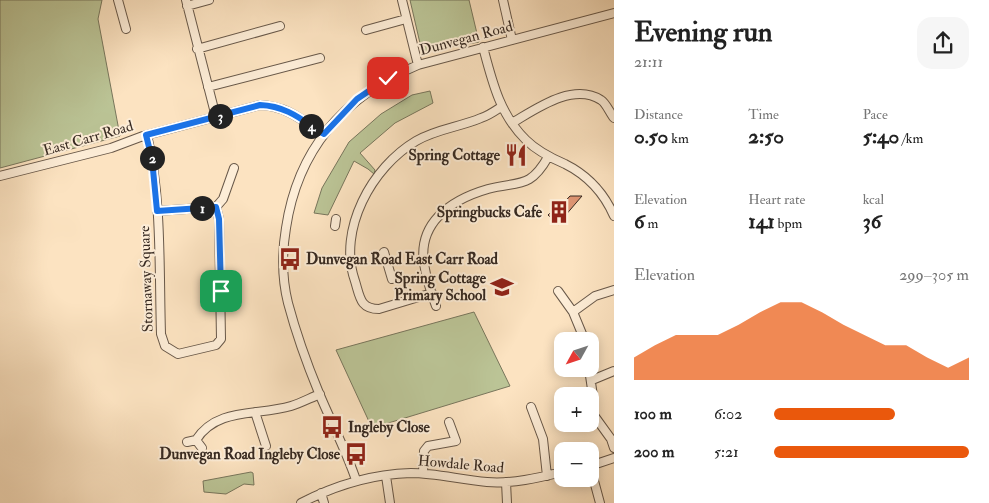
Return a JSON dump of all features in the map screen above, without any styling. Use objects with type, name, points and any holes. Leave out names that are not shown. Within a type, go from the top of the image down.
[{"type":"street","points":[[118,0],[126,28]]},
{"type":"street","points":[[209,0],[186,3],[216,117]]},
{"type":"street","points":[[402,0],[418,65]]},
{"type":"street","points":[[503,0],[512,40]]},
{"type":"street","name":"Dunvegan Road","points":[[356,480],[346,450],[320,394],[288,301],[283,271],[283,245],[289,209],[295,184],[309,157],[324,134],[342,113],[369,90],[388,78],[418,65],[614,13]]},
{"type":"street","points":[[366,30],[406,19]]},
{"type":"street","points":[[197,49],[280,26]]},
{"type":"street","points":[[483,47],[501,107],[512,123],[526,140],[548,156],[584,177],[611,199],[614,216]]},
{"type":"street","points":[[208,87],[320,58]]},
{"type":"street","points":[[512,123],[552,101],[578,93],[588,94],[602,100],[614,118]]},
{"type":"street","name":"East Carr Road","points":[[0,176],[111,148],[146,135],[260,105],[276,106],[290,112],[324,134]]},
{"type":"street","points":[[432,293],[379,309],[370,309],[364,305],[354,279],[349,253],[355,221],[367,192],[388,163],[395,157],[416,141],[443,130],[483,118],[501,107]]},
{"type":"street","name":"Stornaway Square","points":[[146,135],[152,159],[157,211],[161,334],[162,340],[169,350],[182,354],[216,345],[221,339],[219,219],[216,207]]},
{"type":"street","points":[[436,306],[424,268],[424,254],[427,234],[439,216],[449,205],[463,197],[489,189],[524,182],[533,178],[548,156]]},
{"type":"street","points":[[157,211],[216,207],[223,200],[230,171]]},
{"type":"street","points":[[384,252],[392,279]]},
{"type":"street","points":[[573,312],[595,296],[614,290]]},
{"type":"street","points":[[558,291],[573,312],[582,332]]},
{"type":"street","points":[[614,371],[592,380],[593,414],[614,448]]},
{"type":"street","points":[[187,442],[196,440],[203,429],[215,421],[235,415],[290,406],[320,394]]},
{"type":"street","points":[[531,407],[543,439],[548,476]]},
{"type":"street","points":[[254,412],[266,446]]},
{"type":"street","points":[[423,474],[424,451],[428,446],[456,441],[449,422]]},
{"type":"street","points":[[196,440],[202,448]]},
{"type":"street","points":[[599,463],[614,458]]},
{"type":"street","name":"Howdale Road","points":[[301,503],[321,493],[356,480],[386,476],[423,474],[487,482],[506,482],[554,474]]},
{"type":"street","points":[[386,476],[390,503]]},
{"type":"street","points":[[506,482],[507,503]]},
{"type":"street","points":[[596,487],[600,503]]},
{"type":"street","points":[[321,493],[324,503]]},
{"type":"green space","points":[[0,0],[102,0],[98,19],[120,136],[0,168]]},
{"type":"green space","points":[[410,0],[469,0],[479,42],[422,52]]},
{"type":"green space","points":[[430,91],[433,103],[395,123],[360,153],[375,170],[374,174],[354,161],[328,215],[314,213],[322,188],[349,142],[381,114],[412,95]]},
{"type":"green space","points":[[474,312],[510,386],[372,428],[336,350]]},
{"type":"green space","points":[[253,473],[254,485],[244,484],[226,494],[204,492],[203,481]]},
{"type":"building","name":"Springbucks Cafe","points":[[570,196],[582,196],[559,225],[548,215],[555,208],[557,210]]},
{"type":"place","name":"Spring Cottage","points":[[516,155]]},
{"type":"place","name":"Springbucks Cafe","points":[[559,212]]},
{"type":"place","name":"Dunvegan Road East Carr Road","points":[[290,259]]},
{"type":"place","name":"Spring Cottage Primary School","points":[[502,287]]},
{"type":"place","name":"Ingleby Close","points":[[332,427]]},
{"type":"place","name":"Dunvegan Road Ingleby Close","points":[[356,454]]},
{"type":"route","points":[[221,291],[219,219],[216,207],[157,211],[152,159],[146,135],[260,105],[276,106],[290,112],[324,134],[357,99],[388,78]]}]
